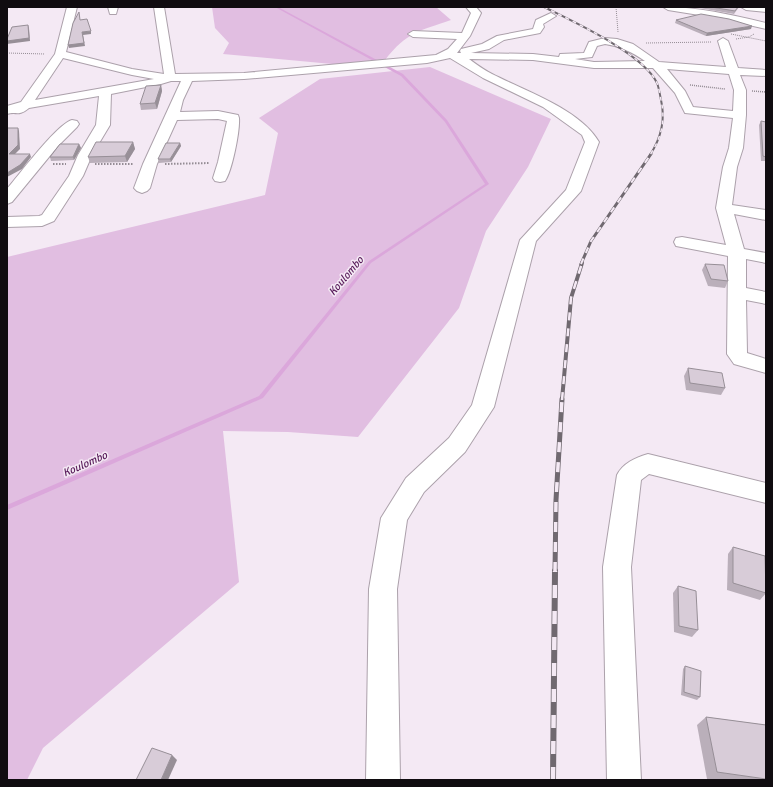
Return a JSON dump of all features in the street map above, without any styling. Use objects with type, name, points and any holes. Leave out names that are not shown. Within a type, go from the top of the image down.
[{"type":"street","points":[[24,105],[60,54],[72,7]]},
{"type":"street","points":[[159,7],[170,77]]},
{"type":"street","points":[[452,55],[475,19],[476,13],[471,7]]},
{"type":"street","points":[[668,7],[718,15],[766,26]]},
{"type":"street","points":[[746,7],[763,8],[762,16],[766,26]]},
{"type":"street","points":[[60,54],[132,72],[170,77],[188,78],[244,76],[399,63],[452,55],[485,47],[501,38],[536,31],[539,27],[539,22],[551,16]]},
{"type":"street","points":[[413,34],[465,36]]},
{"type":"street","points":[[727,38],[740,90],[740,115],[736,148],[730,167],[724,208],[737,253],[737,354],[741,359],[766,366]]},
{"type":"street","points":[[452,55],[533,57],[585,56],[588,55],[593,44],[603,41],[616,41],[636,50],[655,65],[674,84],[689,110],[740,115]]},
{"type":"street","points":[[382,780],[383,589],[394,518],[415,485],[457,445],[483,407],[528,240],[573,191],[592,142],[587,133],[547,104],[487,76],[452,55]]},
{"type":"street","points":[[533,57],[594,65],[655,65],[766,73]]},
{"type":"street","points":[[8,112],[24,105],[148,84],[170,77]]},
{"type":"street","points":[[142,188],[150,164],[188,78]]},
{"type":"street","points":[[7,222],[42,221],[48,218],[76,176],[85,154],[103,125],[105,92]]},
{"type":"street","points":[[172,116],[218,115],[232,118],[233,123],[220,178]]},
{"type":"street","points":[[7,199],[53,143],[72,124]]},
{"type":"street","points":[[724,208],[766,215]]},
{"type":"street","points":[[682,242],[766,258]]},
{"type":"street","points":[[737,292],[766,298]]},
{"type":"street","points":[[624,780],[617,567],[629,475],[648,464],[766,493]]},
{"type":"path","points":[[616,7],[618,32],[621,38],[616,41]]},
{"type":"path","points":[[727,38],[749,37],[766,26]]},
{"type":"path","points":[[616,41],[666,44],[749,37],[766,41]]},
{"type":"path","points":[[7,53],[60,54]]},
{"type":"path","points":[[674,84],[766,92]]},
{"type":"path","points":[[150,164],[225,162]]},
{"type":"shaded area","points":[[212,7],[436,7],[451,20],[422,30],[407,38],[400,43],[385,60],[343,65],[223,54],[229,43],[215,28]]},
{"type":"shaded area","points":[[430,67],[551,119],[528,167],[486,231],[459,308],[358,437],[288,432],[223,431],[239,582],[43,748],[27,780],[7,780],[7,257],[265,195],[278,133],[259,118],[320,79]]},
{"type":"building","points":[[711,7],[738,7],[735,11]]},
{"type":"building","points":[[79,12],[80,20],[87,19],[91,31],[82,32],[84,43],[68,45],[73,23]]},
{"type":"building","points":[[701,14],[729,19],[752,26],[707,33],[676,20]]},
{"type":"building","points":[[28,25],[29,38],[7,41],[12,27]]},
{"type":"building","points":[[161,85],[155,103],[140,104],[146,86]]},
{"type":"building","points":[[761,121],[766,122],[766,157],[763,156]]},
{"type":"building","points":[[7,128],[18,128],[18,145],[9,154],[30,154],[20,165],[7,173]]},
{"type":"building","points":[[96,142],[133,142],[125,156],[88,157]]},
{"type":"building","points":[[166,143],[180,143],[170,159],[158,159]]},
{"type":"building","points":[[60,144],[79,144],[73,157],[50,157]]},
{"type":"building","points":[[705,264],[724,265],[728,281],[711,279]]},
{"type":"building","points":[[688,368],[722,373],[725,388],[690,383]]},
{"type":"building","points":[[733,547],[765,556],[766,593],[733,583]]},
{"type":"building","points":[[678,586],[696,591],[698,630],[679,626]]},
{"type":"building","points":[[685,666],[701,671],[700,697],[684,692]]},
{"type":"building","points":[[706,717],[766,725],[766,779],[717,772]]},
{"type":"building","points":[[152,748],[172,755],[161,780],[136,780]]},
{"type":"waterway","name":"Koulombo","points":[[7,508],[261,397],[370,262],[487,184],[446,121],[402,75],[276,7]]},
{"type":"railway","points":[[544,7],[606,39],[638,61],[650,72],[658,85],[663,115],[660,136],[650,155]]},
{"type":"railway","points":[[581,264],[591,241],[651,154]]},
{"type":"railway","points":[[562,400],[571,298],[582,263]]},
{"type":"railway","points":[[555,572],[556,500],[562,399]]},
{"type":"railway","points":[[553,780],[555,571]]}]
